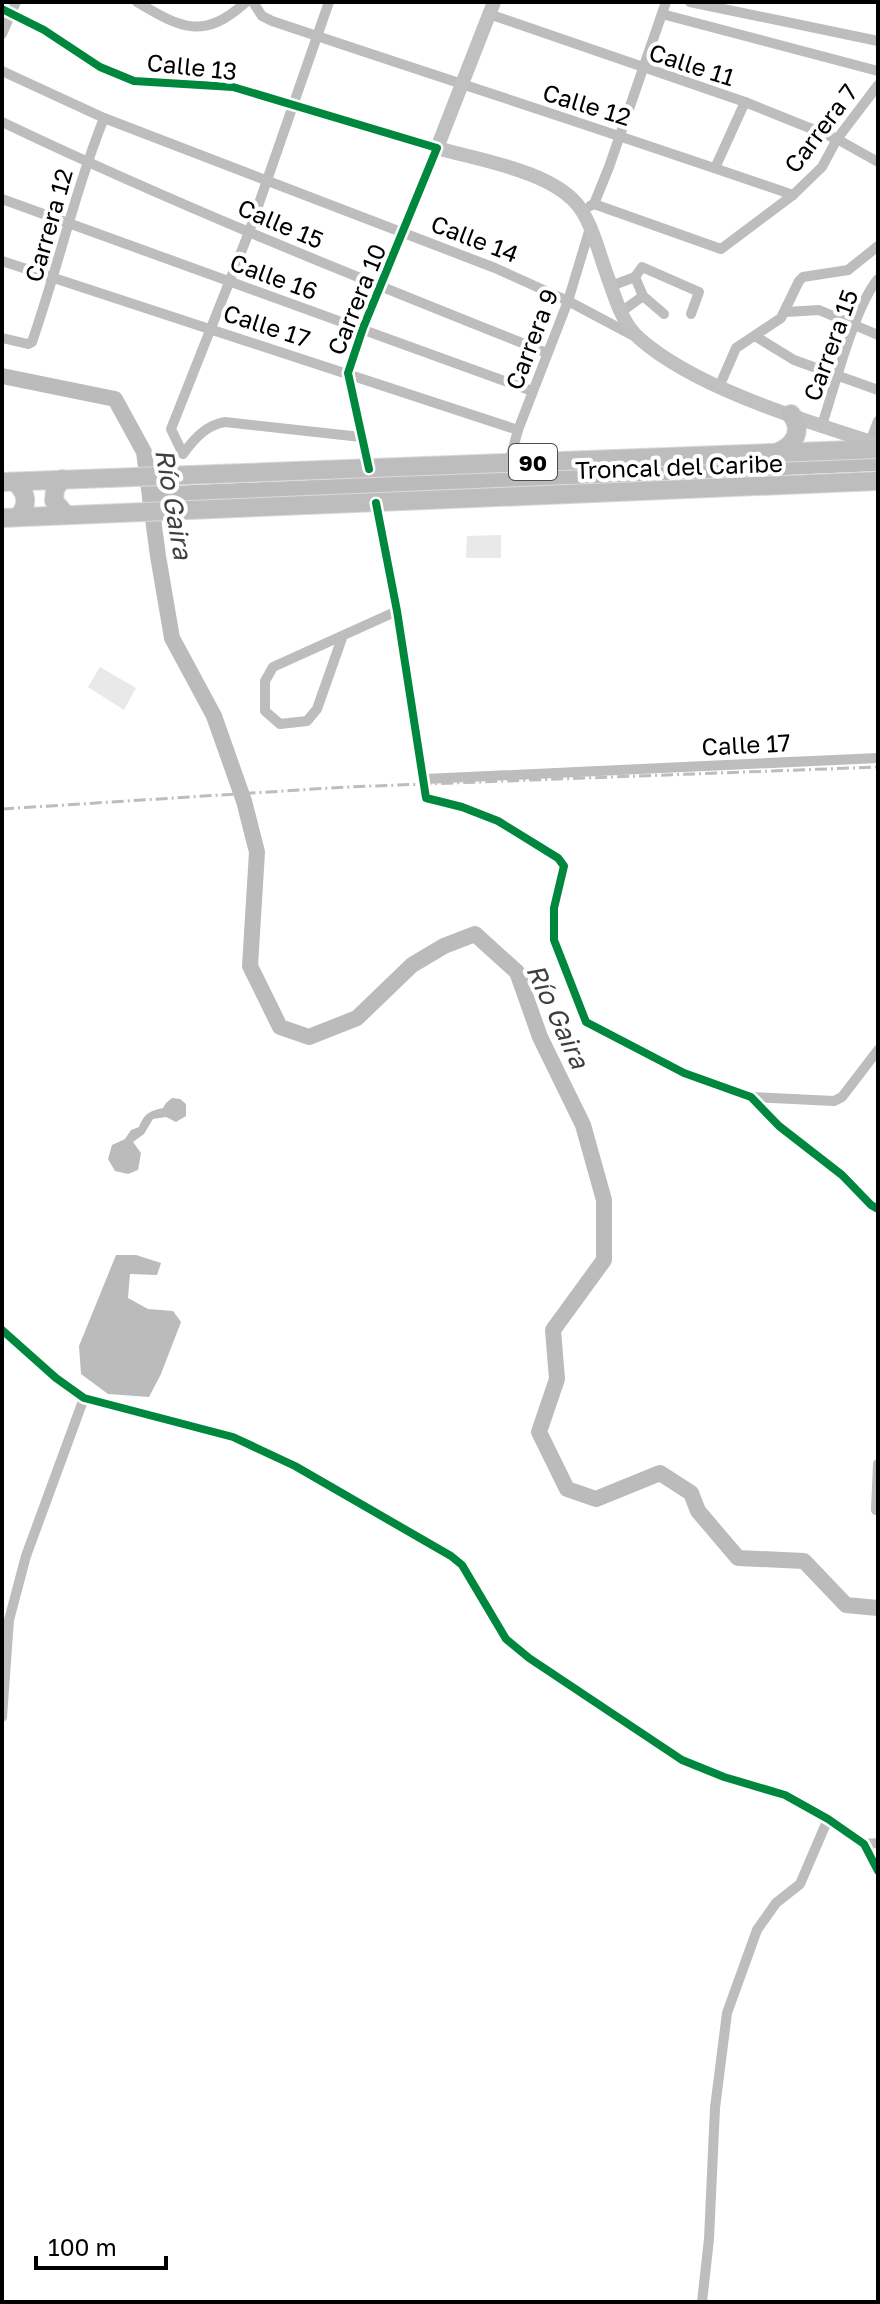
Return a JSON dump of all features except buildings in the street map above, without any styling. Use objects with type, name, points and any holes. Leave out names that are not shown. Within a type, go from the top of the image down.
[{"type":"highway","points":[[776,453],[788,448],[796,438],[797,425],[791,414]]},
{"type":"highway","name":"Troncal del Caribe","points":[[8,482],[776,453],[875,445]]},
{"type":"highway","points":[[62,479],[55,489],[54,501],[66,515]]},
{"type":"highway","name":"Troncal del Caribe","points":[[10,518],[878,481]]},
{"type":"highway","points":[[8,482],[25,496],[25,508],[10,518]]},
{"type":"main road","name":"Carrera 10","points":[[437,148],[491,5]]},
{"type":"main road","name":"Calle 13","points":[[437,148],[552,184],[588,207],[590,228],[611,286],[621,312],[638,338]]},
{"type":"main road","name":"Calle 14","points":[[638,338],[679,368],[719,387],[875,445]]},
{"type":"street","points":[[137,2],[169,21],[189,28],[215,24],[231,16],[246,2]]},
{"type":"street","name":"Calle 12","points":[[253,2],[262,16],[317,36],[793,195]]},
{"type":"street","points":[[329,2],[249,232],[171,429],[183,454],[212,424],[225,422],[361,437]]},
{"type":"street","points":[[588,207],[620,135],[666,2]]},
{"type":"street","points":[[690,2],[878,41]]},
{"type":"street","name":"Calle 11","points":[[491,5],[642,69],[745,102],[837,139],[878,162]]},
{"type":"street","points":[[2,34],[10,8]]},
{"type":"street","name":"Calle 13","points":[[10,8],[100,67],[134,81],[233,87],[437,148]]},
{"type":"street","points":[[662,14],[878,71]]},
{"type":"street","name":"Calle 14","points":[[2,71],[104,118],[495,268],[568,301],[638,338]]},
{"type":"street","name":"Carrera 7","points":[[793,195],[822,167],[837,139],[878,85]]},
{"type":"street","points":[[715,168],[745,102]]},
{"type":"street","name":"Carrera 12","points":[[2,338],[30,344],[54,279],[67,221],[104,118]]},
{"type":"street","name":"Calle 15","points":[[2,122],[249,232],[547,353]]},
{"type":"street","name":"Carrera 10","points":[[369,469],[348,373],[363,328],[437,148]]},
{"type":"street","name":"Calle 13","points":[[588,207],[721,249],[793,195]]},
{"type":"street","name":"Calle 16","points":[[2,199],[532,391]]},
{"type":"street","name":"Carrera 9","points":[[509,463],[532,391],[568,301],[590,228]]},
{"type":"street","points":[[719,387],[736,348],[770,327],[786,312],[794,289],[803,277],[848,270],[878,246]]},
{"type":"street","name":"Calle 17","points":[[2,261],[518,430]]},
{"type":"street","points":[[611,286],[639,272],[699,292],[691,314]]},
{"type":"street","points":[[639,272],[643,296],[664,314]]},
{"type":"street","name":"Carrera 15","points":[[822,425],[854,326],[873,298],[877,279]]},
{"type":"street","points":[[621,312],[643,296]]},
{"type":"street","points":[[786,312],[819,310],[878,335]]},
{"type":"street","points":[[755,336],[794,360],[878,390]]},
{"type":"street","points":[[875,445],[878,421]]},
{"type":"street","points":[[376,503],[397,611],[426,798],[498,821],[558,858],[564,866],[554,908],[554,940],[586,1022],[684,1073],[751,1097],[834,1101],[842,1097],[878,1050]]},
{"type":"street","points":[[342,638],[317,709],[307,721],[280,724],[265,711],[265,681],[273,667],[397,611]]},
{"type":"street","name":"Calle 17","points":[[425,779],[878,758]]},
{"type":"street","points":[[751,1097],[779,1126],[842,1175],[878,1209]]},
{"type":"street","points":[[2,1330],[56,1378],[84,1398],[233,1437],[308,1474],[451,1556],[462,1565],[506,1639],[529,1658],[682,1760],[724,1777],[785,1795],[828,1819],[864,1844],[878,1871]]},
{"type":"street","points":[[2,1717],[9,1620],[26,1556],[84,1398]]},
{"type":"street","points":[[876,1510],[878,1464]]},
{"type":"street","points":[[702,2302],[709,2239],[715,2108],[727,2013],[757,1930],[776,1903],[800,1884],[828,1819]]},
{"type":"street","points":[[864,1844],[878,1843]]},
{"type":"shaded area","points":[[501,535],[501,558],[466,558],[467,536]]},
{"type":"shaded area","points":[[100,667],[136,688],[124,710],[88,687]]},
{"type":"shaded area","points":[[172,1098],[186,1104],[186,1116],[176,1122],[166,1117],[153,1119],[144,1134],[133,1142],[141,1153],[138,1170],[128,1174],[115,1171],[108,1159],[112,1145],[125,1139],[148,1114],[163,1108]]},
{"type":"shaded area","points":[[116,1255],[136,1255],[161,1263],[157,1275],[130,1274],[128,1298],[148,1309],[173,1311],[181,1322],[149,1397],[108,1394],[81,1374],[79,1346]]},
{"type":"waterway","name":"Río Gaira","points":[[2,376],[115,399],[144,452],[172,638],[214,716],[244,801],[257,852],[250,966],[280,1027],[309,1037],[357,1018],[412,965],[444,946],[475,934],[517,972],[540,1037],[583,1125],[604,1200],[604,1260],[553,1330],[557,1379],[539,1432],[567,1489],[596,1499],[660,1473],[691,1493],[698,1511],[738,1558],[804,1561],[846,1605],[878,1608]]},
{"type":"waterway","points":[[151,505],[150,495],[878,463]]},
{"type":"railway","points":[[2,809],[346,787],[878,767]]},
{"type":"cycle path","points":[[2,9],[44,30],[100,67],[134,81],[233,87],[437,148],[363,328],[348,373],[369,469]]},
{"type":"cycle path","points":[[376,503],[397,611],[426,798],[498,821],[558,858],[564,866],[554,908],[554,940],[586,1022],[684,1073],[751,1097],[779,1126],[842,1175],[878,1209]]},
{"type":"cycle path","points":[[2,1330],[56,1378],[84,1398],[233,1437],[295,1466],[451,1556],[462,1565],[506,1639],[529,1658],[682,1760],[724,1777],[785,1795],[828,1819],[864,1844],[878,1871]]}]
